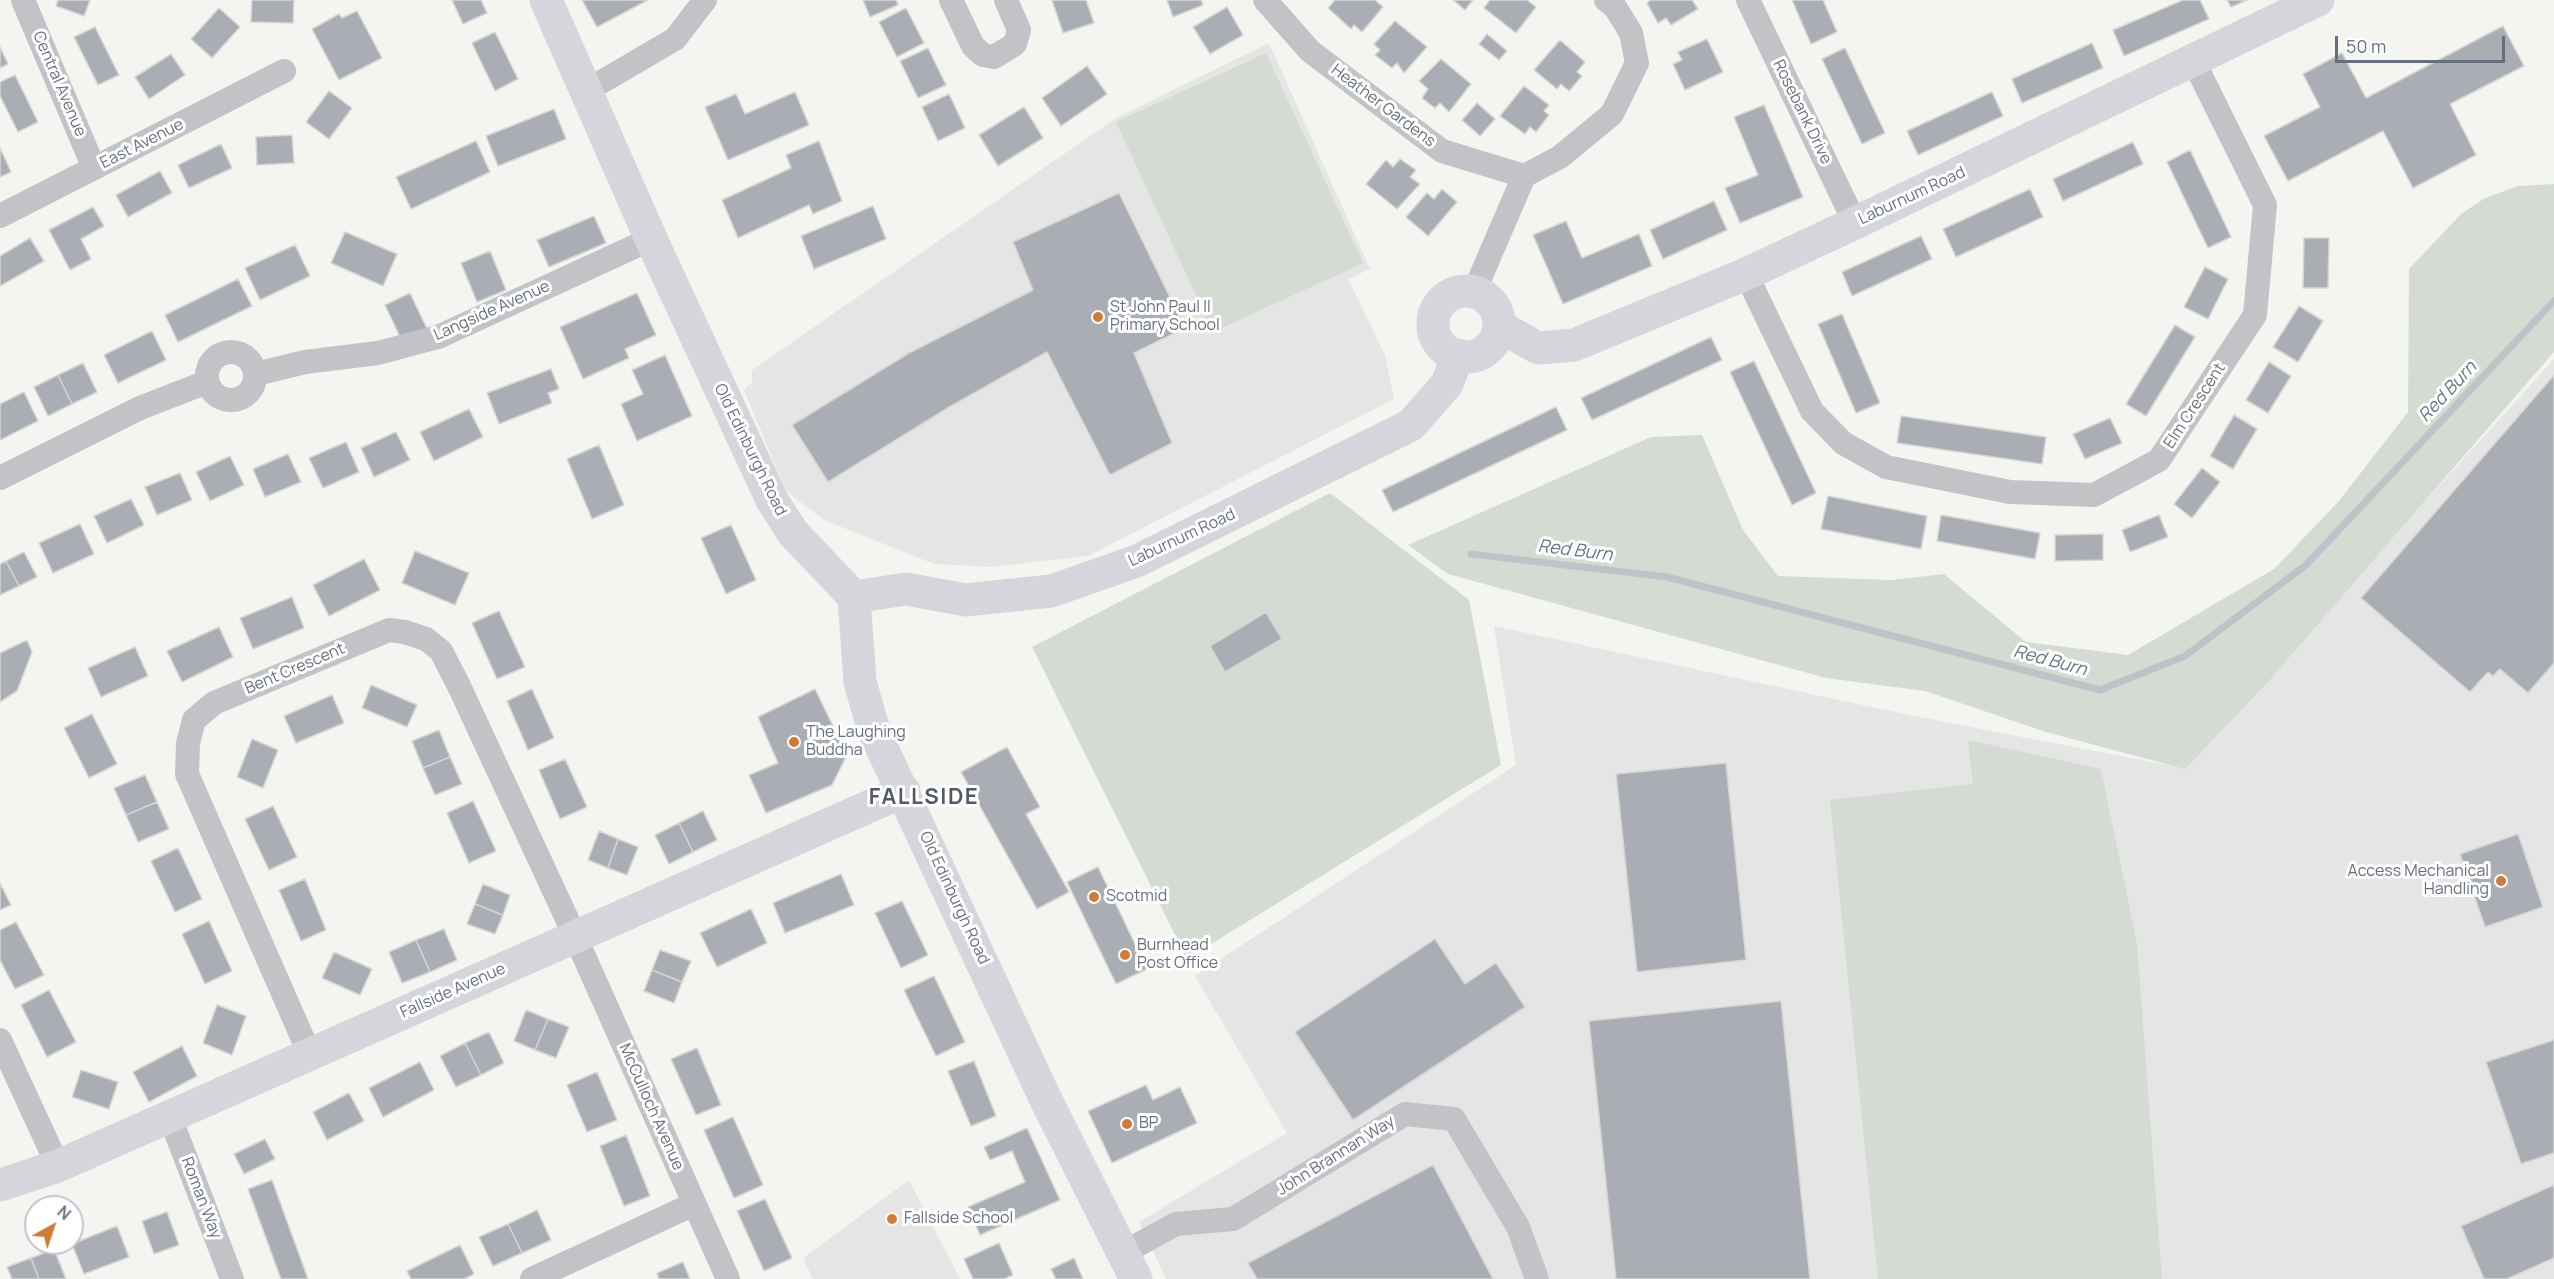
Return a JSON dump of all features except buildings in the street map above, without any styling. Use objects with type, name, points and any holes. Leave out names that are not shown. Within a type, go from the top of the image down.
[{"type":"street","name":"Central Avenue","points":[[23,0],[94,168]]},
{"type":"street","name":"Old Edinburgh Road","points":[[546,0],[651,239],[772,500],[793,532],[855,597],[860,682],[874,730],[904,790],[1046,1100],[1130,1266]]},
{"type":"street","points":[[586,91],[675,39],[705,0]]},
{"type":"street","points":[[951,0],[973,46],[983,55],[994,57],[1015,44],[1019,30],[1006,0]]},
{"type":"street","name":"Heather Gardens","points":[[1265,0],[1310,51],[1442,151],[1524,176]]},
{"type":"street","points":[[1478,293],[1480,278],[1524,176],[1560,157],[1612,114],[1637,63],[1631,33],[1615,7],[1606,0]]},
{"type":"street","name":"Rosebank Drive","points":[[1748,0],[1856,223]]},
{"type":"street","name":"Laburnum Road","points":[[1499,326],[1538,348],[1574,345],[1746,274],[1856,223],[2194,62],[2318,0]]},
{"type":"street","name":"Elm Crescent","points":[[1746,274],[1812,411],[1843,443],[1886,466],[1897,469],[2010,492],[2094,495],[2159,460],[2255,315],[2265,205],[2194,62]]},
{"type":"street","name":"East Avenue","points":[[0,216],[284,71]]},
{"type":"street","name":"Langside Avenue","points":[[256,374],[305,362],[378,353],[438,337],[651,239]]},
{"type":"street","points":[[1458,291],[1478,293],[1494,306],[1499,326],[1492,344],[1485,351],[1467,357],[1458,356],[1442,346],[1436,338],[1433,320],[1436,310],[1449,295],[1458,291]]},
{"type":"street","points":[[227,351],[240,353],[251,361],[256,374],[253,387],[239,399],[226,400],[214,393],[207,382],[208,368],[215,357],[227,351]]},
{"type":"street","name":"Laburnum Road","points":[[855,597],[906,589],[966,600],[1051,591],[1137,561],[1411,425],[1447,384],[1458,356]]},
{"type":"street","points":[[0,478],[140,408],[207,382]]},
{"type":"street","name":"Bent Crescent","points":[[310,1055],[187,774],[188,743],[194,720],[214,703],[389,630],[405,632],[426,639],[441,651],[459,686],[575,936]]},
{"type":"street","name":"Fallside Avenue","points":[[0,1185],[58,1166],[904,790]]},
{"type":"street","name":"McCulloch Avenue","points":[[575,936],[728,1279]]},
{"type":"street","points":[[0,1040],[58,1166]]},
{"type":"street","name":"John Brannan Way","points":[[1130,1266],[1176,1224],[1233,1219],[1405,1114],[1454,1119],[1518,1227],[1537,1279]]},
{"type":"street","name":"Roman Way","points":[[170,1117],[224,1277]]},
{"type":"street","points":[[532,1279],[694,1204]]},
{"type":"shaded area","name":"St John Paul II Primary School","points":[[1269,43],[1370,269],[1348,279],[1385,355],[1394,399],[1088,556],[990,567],[934,564],[824,520],[786,491],[744,390],[752,382],[752,370],[1116,118]]},
{"type":"shaded area","points":[[1266,53],[1363,263],[1213,332],[1116,122]]},
{"type":"shaded area","points":[[2554,184],[2554,352],[2267,683],[2185,769],[2046,732],[1925,691],[1826,678],[1448,574],[1408,545],[1651,437],[1702,435],[1743,530],[1778,576],[1891,580],[1944,574],[2026,642],[2128,655],[2274,569],[2339,501],[2408,412],[2409,269],[2461,214],[2485,198],[2518,186]]},
{"type":"shaded area","points":[[2554,359],[2554,1279],[1166,1279],[1139,1222],[1287,1133],[1195,976],[1516,765],[1494,626],[1914,716],[2183,768]]},
{"type":"shaded area","points":[[1330,493],[1469,600],[1501,765],[1187,959],[1032,647]]},
{"type":"shaded area","points":[[1968,740],[2101,769],[2137,944],[2162,1279],[1878,1279],[1830,800],[1973,784]]},
{"type":"shaded area","name":"Fallside School","points":[[909,1180],[960,1279],[813,1279],[803,1258]]},
{"type":"waterway","name":"Red Burn","points":[[1471,554],[1667,577],[2100,690],[2185,656],[2306,565],[2554,301]]},
{"type":"place","name":"St John Paul II Primary School","points":[[1098,317]]},
{"type":"place","name":"The Laughing Buddha","points":[[794,742]]},
{"type":"place","name":"Access Mechanical Handling","points":[[2501,881]]},
{"type":"place","name":"Scotmid","points":[[1094,897]]},
{"type":"place","name":"Burnhead Post Office","points":[[1125,955]]},
{"type":"place","name":"BP","points":[[1127,1124]]},
{"type":"place","name":"Fallside School","points":[[892,1219]]},
{"type":"district","name":"FALLSIDE","points":[[924,798]]}]
